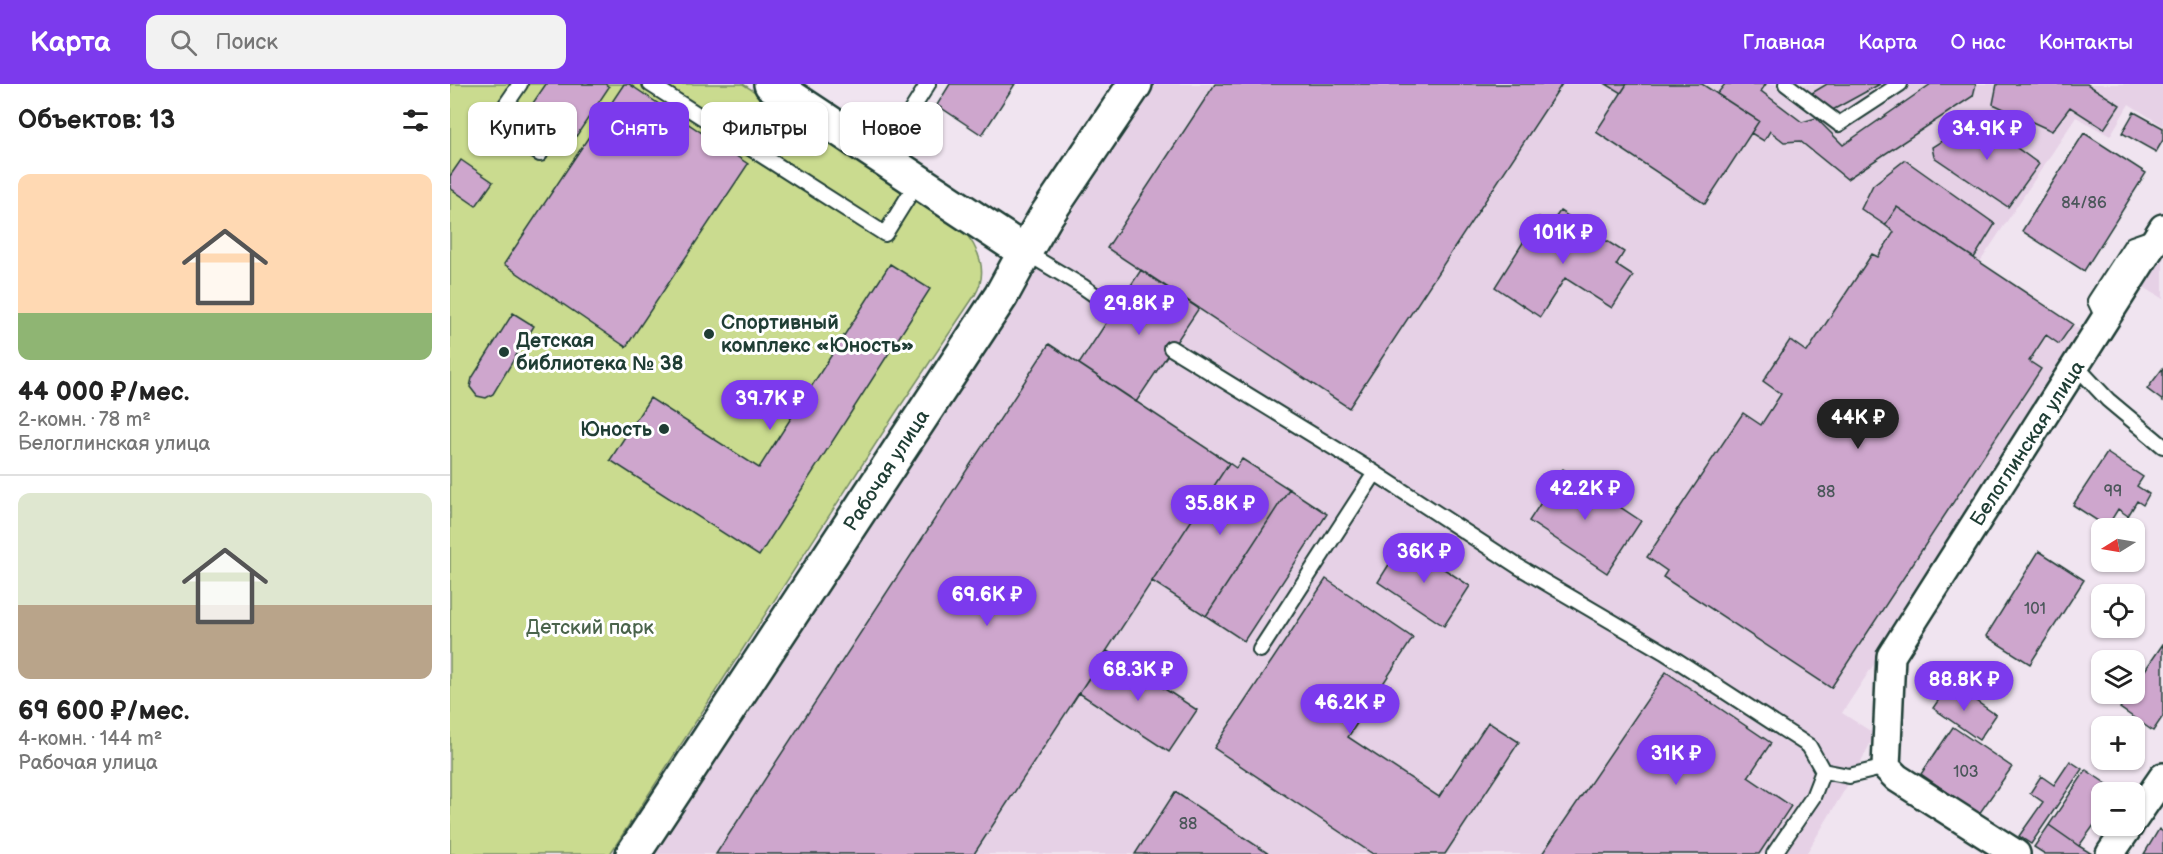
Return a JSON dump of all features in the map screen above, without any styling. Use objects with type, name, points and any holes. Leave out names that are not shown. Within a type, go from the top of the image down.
[{"type":"main road","points":[[771,84],[1025,252]]},
{"type":"main road","name":"Рабочая улица","points":[[633,854],[994,306],[1046,216],[1135,84]]},
{"type":"street","name":"Белоглинская улица","points":[[1886,767],[1891,657],[2161,231]]},
{"type":"street","points":[[1886,767],[1897,778],[2016,854]]},
{"type":"street","points":[[2145,803],[2163,777]]},
{"type":"street","points":[[2110,854],[2122,836]]},
{"type":"lane","points":[[508,102],[520,84]]},
{"type":"lane","points":[[650,84],[885,234],[918,182]]},
{"type":"lane","points":[[882,157],[928,84]]},
{"type":"lane","points":[[1786,84],[1839,124],[1900,84]]},
{"type":"lane","points":[[1025,252],[1115,309]]},
{"type":"lane","points":[[1171,348],[1376,473],[1519,567],[1664,652],[1809,746],[1823,771],[1849,776],[1886,767]]},
{"type":"lane","points":[[2076,366],[2108,400],[2163,446]]},
{"type":"lane","points":[[1260,650],[1376,473]]},
{"type":"lane","points":[[1774,854],[1813,797],[1823,771]]},
{"type":"shaded area","points":[[1156,84],[2163,84],[2163,126],[2129,104],[2110,136],[2076,117],[1980,262],[2089,336],[1842,713],[1875,734],[1856,771],[1806,854],[652,854]]},
{"type":"shaded area","points":[[2163,247],[2163,299],[2139,284]]},
{"type":"green space","name":"Детский парк","points":[[450,84],[743,84],[771,102],[701,102],[701,156],[828,156],[828,139],[840,147],[840,156],[853,156],[959,225],[976,249],[979,258],[981,276],[979,286],[610,854],[450,854]]},
{"type":"building","points":[[546,84],[605,84],[609,87],[599,102],[589,102],[589,117],[577,135],[577,102],[534,102]]},
{"type":"building","points":[[624,84],[629,84],[656,102],[612,102]]},
{"type":"building","points":[[950,84],[1015,84],[982,135],[943,109],[943,102],[939,102]]},
{"type":"building","points":[[1215,84],[1562,84],[1349,408],[1107,248]]},
{"type":"building","points":[[1606,84],[1627,84],[1621,93]]},
{"type":"building","points":[[1627,84],[1702,84],[1759,121],[1705,204],[1596,132]]},
{"type":"building","points":[[1725,84],[1766,84],[1761,91],[1802,122],[1816,118],[1843,145],[1931,84],[1976,84],[1973,96],[1847,179],[1800,141],[1784,142],[1770,131],[1764,141],[1751,133],[1759,121],[1717,94]]},
{"type":"building","points":[[1827,84],[1880,84],[1829,112],[1812,93]]},
{"type":"building","points":[[1997,84],[2087,84],[2120,105],[2104,129],[2070,107],[2052,131],[1993,104]]},
{"type":"building","points":[[2134,112],[2163,128],[2163,140],[2156,152],[2122,133]]},
{"type":"building","points":[[1977,119],[2039,164],[2008,207],[1934,157],[1932,147]]},
{"type":"building","points":[[689,124],[701,132],[701,156],[736,156],[748,164],[626,347],[504,264],[589,136],[589,156],[689,156]]},
{"type":"building","points":[[2084,133],[2146,173],[2084,271],[2022,231]]},
{"type":"building","points":[[461,160],[493,182],[476,206],[450,188],[450,176]]},
{"type":"building","points":[[1905,160],[1995,224],[1974,258],[1897,207],[1885,225],[1861,209],[1873,185]]},
{"type":"building","points":[[1897,207],[2073,324],[2059,344],[2046,335],[2029,361],[2041,369],[1831,688],[1663,577],[1667,571],[1647,557],[1743,413],[1761,425],[1781,394],[1763,381],[1790,340],[1807,352],[1872,254],[1878,257],[1894,232],[1885,225]]},
{"type":"building","points":[[1560,211],[1624,252],[1616,265],[1633,276],[1612,308],[1565,278],[1540,317],[1495,287],[1539,217],[1551,224]]},
{"type":"building","name":"Юность","points":[[890,264],[930,289],[759,556],[610,460],[650,398],[759,468]]},
{"type":"building","points":[[1141,270],[1199,308],[1136,402],[1079,364]]},
{"type":"building","name":"Детская библиотека № 38","points":[[513,313],[534,326],[493,394],[486,398],[477,396],[470,387],[472,378]]},
{"type":"building","points":[[1049,344],[1229,463],[974,854],[716,854]]},
{"type":"building","points":[[2163,368],[2163,401],[2147,389]]},
{"type":"building","points":[[2107,453],[2143,477],[2137,486],[2149,494],[2143,505],[2137,501],[2128,516],[2118,509],[2112,518],[2093,518],[2073,505]]},
{"type":"building","points":[[1242,459],[1289,489],[1206,616],[1152,581],[1229,463],[1236,468]]},
{"type":"building","points":[[1563,469],[1641,521],[1607,573],[1529,521]]},
{"type":"building","points":[[1289,489],[1327,514],[1244,641],[1206,616]]},
{"type":"building","points":[[1403,542],[1470,586],[1444,626],[1378,582]]},
{"type":"building","points":[[2039,551],[2084,580],[2030,664],[1986,636]]},
{"type":"building","points":[[1326,579],[1413,638],[1348,737],[1439,797],[1488,722],[1519,742],[1445,854],[1373,854],[1214,748]]},
{"type":"building","points":[[2163,644],[2163,716],[2153,731],[2145,725],[2145,716],[2131,716],[2120,708],[2123,704],[2145,704],[2145,670]]},
{"type":"building","points":[[1107,651],[1197,710],[1169,752],[1079,693]]},
{"type":"building","points":[[1666,672],[1771,743],[1748,777],[1791,806],[1759,854],[1542,854]]},
{"type":"building","points":[[1950,683],[1996,715],[1979,740],[1933,708]]},
{"type":"building","points":[[1953,727],[2012,767],[1979,814],[1921,774]]},
{"type":"building","points":[[2070,761],[2082,769],[2031,844],[2019,836],[2043,802],[2030,793],[2041,776],[2054,785]]},
{"type":"building","points":[[2086,770],[2104,782],[2091,782],[2091,829],[2079,846],[2049,825]]},
{"type":"building","points":[[1175,792],[1269,854],[1135,854]]},
{"type":"building","points":[[2049,825],[2092,854],[2045,854],[2034,847]]},
{"type":"building","points":[[2159,829],[2163,832],[2163,854],[2144,854]]},
{"type":"place","name":"Спортивный комплекс «Юность»","points":[[709,334]]},
{"type":"place","name":"Детская библиотека № 38","points":[[504,352]]},
{"type":"place","name":"Юность","points":[[664,429]]}]
